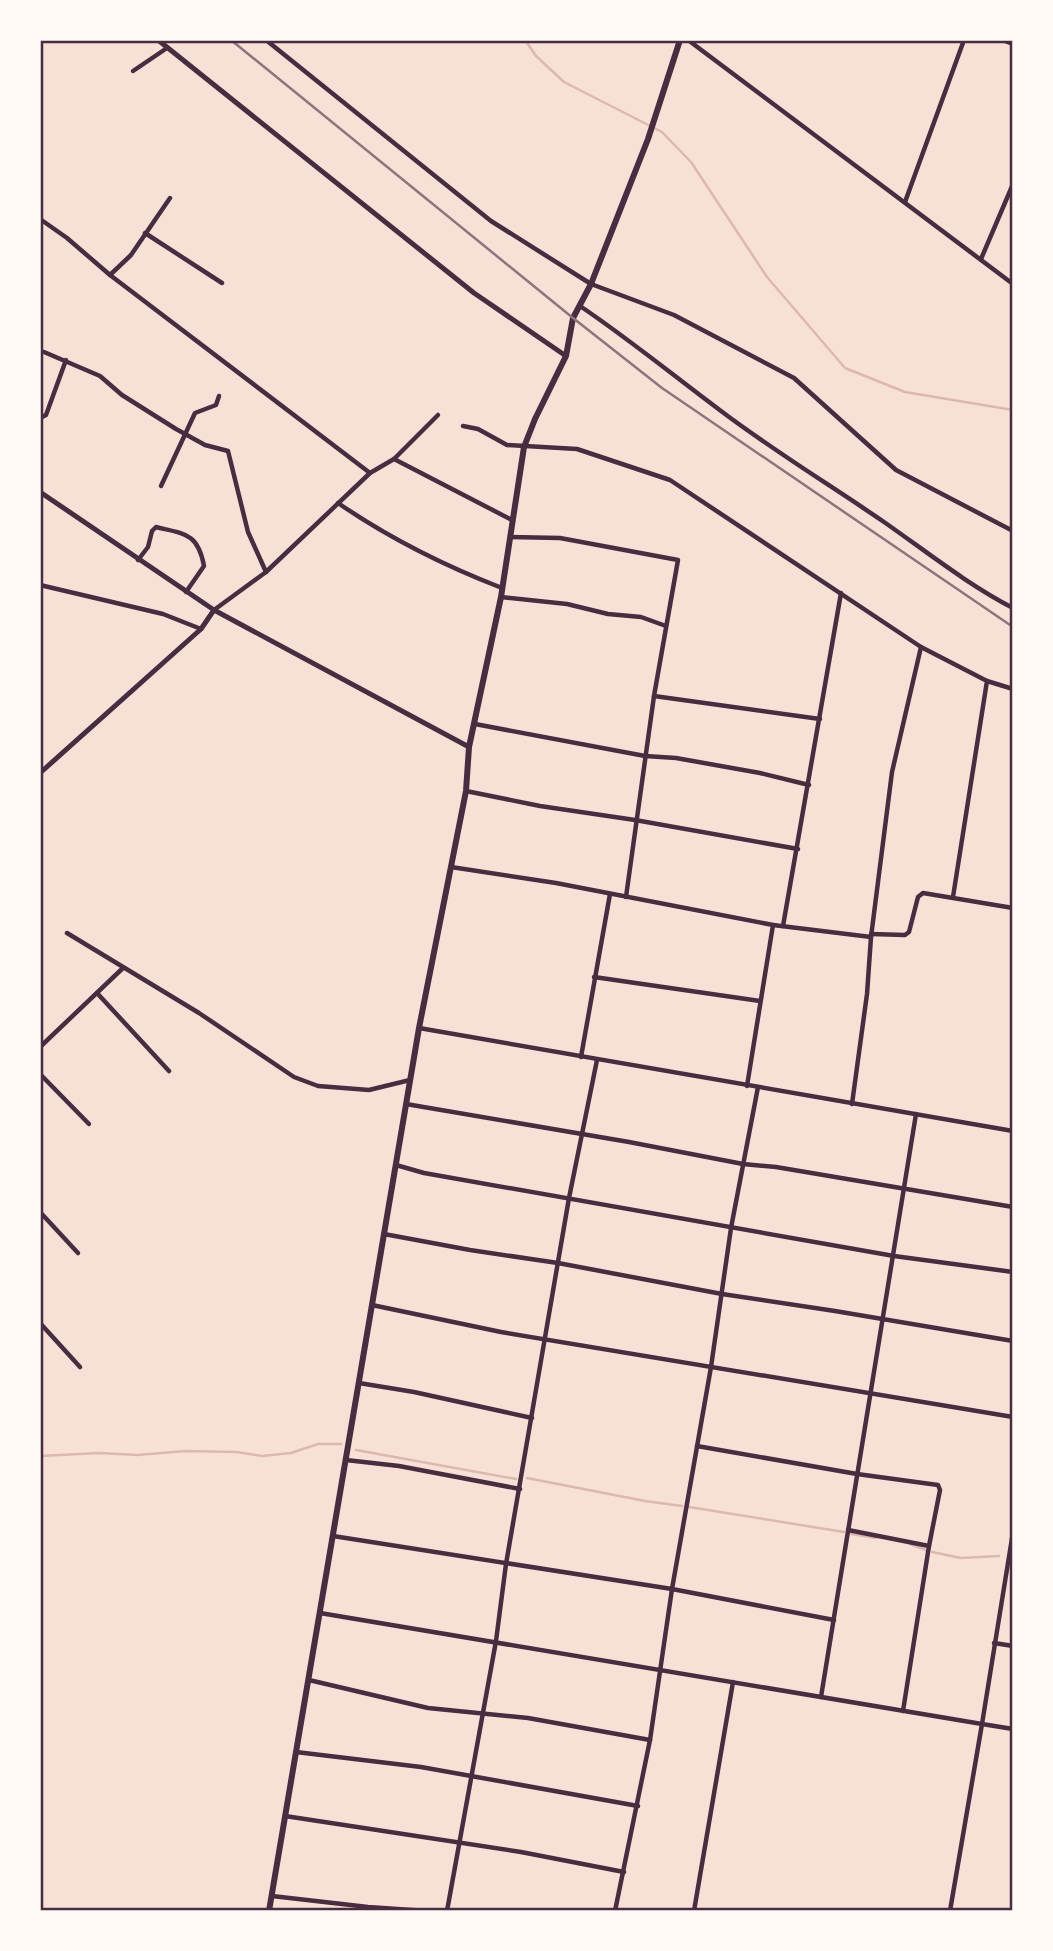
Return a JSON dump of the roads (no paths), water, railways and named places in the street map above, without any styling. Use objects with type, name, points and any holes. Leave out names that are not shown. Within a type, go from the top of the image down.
[{"type":"main road","points":[[269,1911],[419,1028],[466,791],[468,747],[501,597],[524,447],[566,356],[573,318],[591,284],[649,139],[680,40]]},
{"type":"street","points":[[158,40],[474,293],[566,356]]},
{"type":"street","points":[[265,40],[491,221],[591,284],[674,315],[794,378],[896,470],[1013,531]]},
{"type":"street","points":[[688,40],[1013,284]]},
{"type":"street","points":[[905,202],[964,40]]},
{"type":"street","points":[[1002,40],[1013,44]]},
{"type":"street","points":[[133,71],[167,48]]},
{"type":"street","points":[[981,259],[1013,184]]},
{"type":"street","points":[[110,275],[131,255],[170,198]]},
{"type":"street","points":[[40,219],[370,473]]},
{"type":"street","points":[[145,233],[222,283]]},
{"type":"street","points":[[580,306],[816,478],[868,511],[980,591],[1013,608]]},
{"type":"street","points":[[44,352],[100,376],[121,395],[205,445],[228,451],[248,532],[266,572]]},
{"type":"street","points":[[40,418],[46,415],[66,360]]},
{"type":"street","points":[[161,486],[195,413],[216,405],[219,396]]},
{"type":"street","points":[[41,771],[201,629],[214,610],[266,572],[370,473],[394,459],[438,415]]},
{"type":"street","points":[[463,426],[478,429],[507,445],[577,449],[670,480],[921,647],[987,681],[1013,689]]},
{"type":"street","points":[[394,459],[512,520]]},
{"type":"street","points":[[40,492],[214,610],[468,747]]},
{"type":"street","points":[[338,503],[376,529],[471,576],[502,588]]},
{"type":"street","points":[[138,560],[148,547],[154,528],[191,537],[196,541],[204,566],[186,592]]},
{"type":"street","points":[[510,537],[560,538],[678,560],[654,696],[626,897]]},
{"type":"street","points":[[40,585],[163,614],[201,629]]},
{"type":"street","points":[[783,926],[841,593]]},
{"type":"street","points":[[501,597],[567,604],[608,614],[640,617],[666,626]]},
{"type":"street","points":[[852,1104],[892,772],[921,647]]},
{"type":"street","points":[[953,897],[987,681]]},
{"type":"street","points":[[654,696],[820,719]]},
{"type":"street","points":[[475,724],[645,756],[676,758],[760,773],[809,785]]},
{"type":"street","points":[[466,791],[798,849]]},
{"type":"street","points":[[451,867],[773,925],[871,936],[905,935],[909,932],[920,894],[1013,908]]},
{"type":"street","points":[[581,1057],[610,894]]},
{"type":"street","points":[[747,1086],[773,925]]},
{"type":"street","points":[[67,933],[198,1013],[294,1077],[318,1086],[369,1090],[411,1080]]},
{"type":"street","points":[[40,1047],[123,968]]},
{"type":"street","points":[[594,976],[760,1001]]},
{"type":"street","points":[[97,993],[169,1071]]},
{"type":"street","points":[[419,1028],[1013,1131]]},
{"type":"street","points":[[447,1911],[484,1713],[506,1564],[569,1198],[597,1060]]},
{"type":"street","points":[[40,1074],[89,1124]]},
{"type":"street","points":[[615,1911],[650,1741],[731,1227],[758,1087]]},
{"type":"street","points":[[407,1104],[582,1133],[743,1164],[1013,1207]]},
{"type":"street","points":[[821,1698],[916,1114]]},
{"type":"street","points":[[396,1165],[424,1173],[894,1256],[1013,1272]]},
{"type":"street","points":[[40,1212],[78,1253]]},
{"type":"street","points":[[384,1234],[722,1294],[1013,1341]]},
{"type":"street","points":[[372,1306],[460,1324],[1013,1417]]},
{"type":"street","points":[[40,1323],[80,1367]]},
{"type":"street","points":[[359,1383],[532,1418]]},
{"type":"street","points":[[697,1447],[938,1485],[940,1490],[903,1711]]},
{"type":"street","points":[[346,1460],[400,1466],[520,1489]]},
{"type":"street","points":[[848,1530],[929,1546]]},
{"type":"street","points":[[950,1911],[1013,1532]]},
{"type":"street","points":[[333,1536],[672,1589],[834,1620]]},
{"type":"street","points":[[1006,1570],[1013,1571]]},
{"type":"street","points":[[320,1613],[1013,1728]]},
{"type":"street","points":[[993,1643],[1013,1646]]},
{"type":"street","points":[[309,1680],[417,1706],[550,1722],[650,1741]]},
{"type":"street","points":[[694,1911],[733,1682]]},
{"type":"street","points":[[296,1752],[421,1767],[638,1805]]},
{"type":"street","points":[[285,1816],[521,1852],[624,1872]]},
{"type":"street","points":[[272,1896],[427,1911]]},
{"type":"waterway","points":[[525,40],[536,56],[564,82],[662,132],[691,162],[767,277],[845,368],[905,392],[1013,410]]},
{"type":"waterway","points":[[40,1456],[99,1453],[138,1455],[185,1451],[236,1452],[262,1456],[291,1453],[318,1444],[341,1444]]},
{"type":"waterway","points":[[356,1450],[516,1479]]},
{"type":"waterway","points":[[527,1478],[682,1506]]},
{"type":"waterway","points":[[689,1507],[844,1532]]},
{"type":"waterway","points":[[851,1534],[876,1538]]},
{"type":"waterway","points":[[910,1544],[926,1550]]},
{"type":"waterway","points":[[932,1552],[961,1558],[999,1556]]},
{"type":"railway","points":[[231,40],[662,388],[1013,627]]}]
